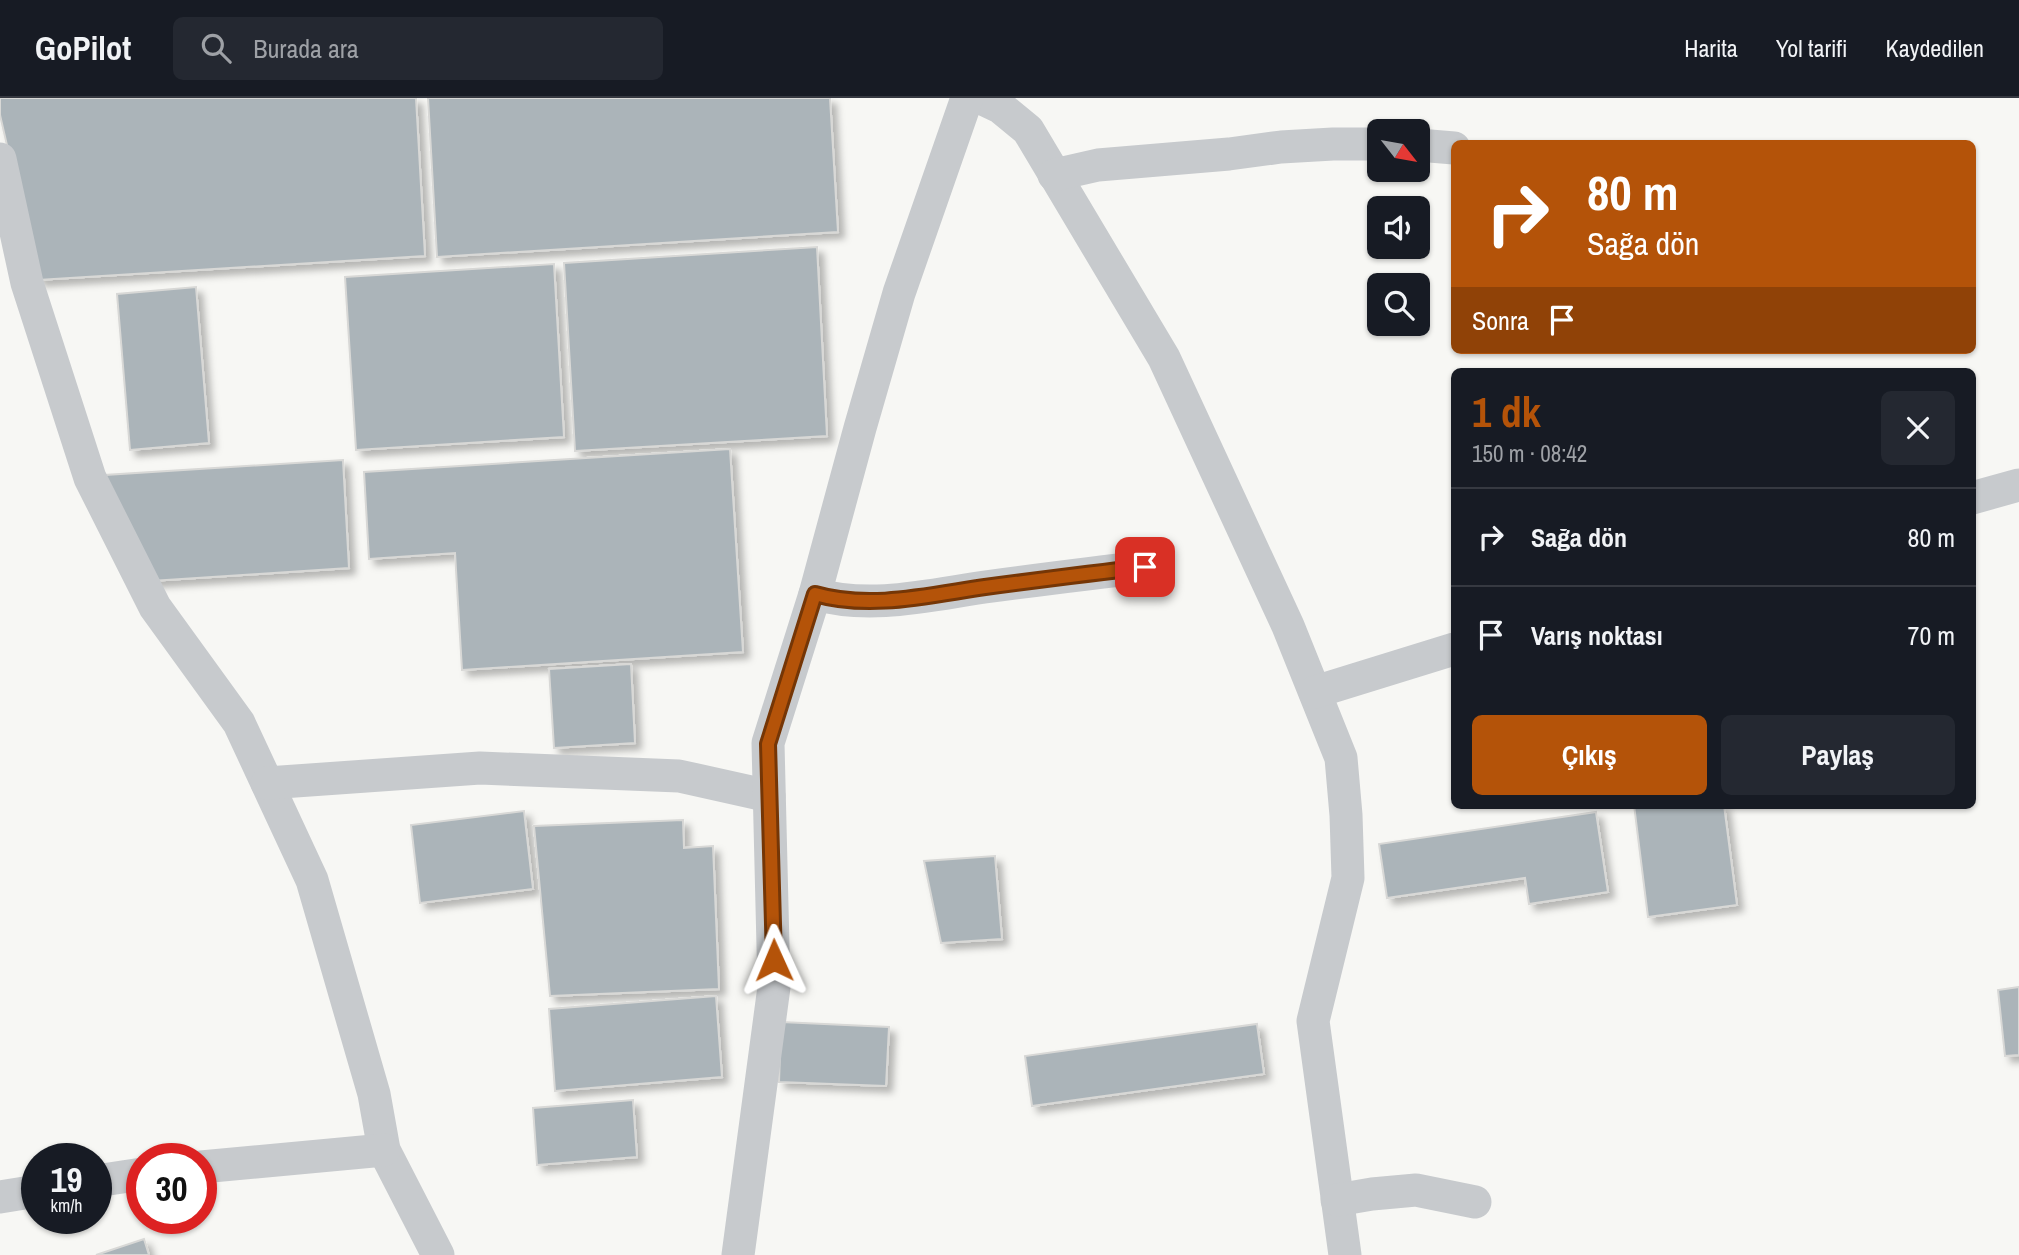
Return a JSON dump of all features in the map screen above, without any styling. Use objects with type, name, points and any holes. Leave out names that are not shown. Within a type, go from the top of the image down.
[{"type":"street","points":[[738,1255],[774,987],[768,744],[815,594],[899,293],[967,98]]},
{"type":"street","points":[[981,98],[1000,107],[1027,130],[1164,358],[1288,626],[1341,758],[1348,878],[1313,1021],[1345,1255]]},
{"type":"street","points":[[1054,175],[1098,164],[1280,148],[1367,144]]},
{"type":"street","points":[[1430,146],[1451,148]]},
{"type":"street","points":[[0,159],[27,284],[90,478],[155,607],[239,723],[313,880],[374,1094],[384,1150],[438,1255]]},
{"type":"street","points":[[1976,497],[2019,485]]},
{"type":"street","points":[[815,594],[853,602],[902,598],[1145,567]]},
{"type":"street","points":[[1315,692],[1451,650]]},
{"type":"street","points":[[267,783],[480,768],[679,776],[769,796]]},
{"type":"street","points":[[217,1166],[384,1150]]},
{"type":"street","points":[[1337,1200],[1416,1191],[1475,1202]]},
{"type":"street","points":[[0,1197],[21,1194]]},
{"type":"building","points":[[0,98],[416,98],[425,256],[38,280],[0,115]]},
{"type":"building","points":[[428,98],[830,98],[838,232],[437,257]]},
{"type":"building","points":[[817,247],[827,436],[575,451],[564,263]]},
{"type":"building","points":[[554,264],[564,437],[356,450],[345,277]]},
{"type":"building","points":[[196,287],[209,443],[130,450],[117,294]]},
{"type":"building","points":[[730,449],[743,652],[462,670],[455,553],[369,559],[364,472]]},
{"type":"building","points":[[343,460],[349,568],[151,581],[105,475]]},
{"type":"building","points":[[631,664],[635,743],[554,748],[549,669]]},
{"type":"building","points":[[1634,809],[1725,809],[1737,905],[1648,917]]},
{"type":"building","points":[[524,811],[533,889],[420,903],[411,825]]},
{"type":"building","points":[[1596,812],[1608,892],[1529,904],[1525,878],[1387,898],[1379,844]]},
{"type":"building","points":[[683,820],[684,848],[713,846],[719,989],[550,996],[534,826]]},
{"type":"building","points":[[995,856],[1002,939],[941,943],[924,861]]},
{"type":"building","points":[[2019,987],[2019,1055],[2005,1056],[1998,990]]},
{"type":"building","points":[[716,996],[722,1077],[555,1091],[549,1009]]},
{"type":"building","points":[[781,1022],[889,1027],[886,1086],[779,1082]]},
{"type":"building","points":[[1257,1024],[1264,1074],[1032,1106],[1025,1056]]},
{"type":"building","points":[[633,1100],[637,1157],[537,1165],[533,1108]]},
{"type":"building","points":[[144,1239],[149,1255],[96,1255]]},
{"type":"route","points":[[774,960],[768,744],[815,594],[853,602],[902,598],[1145,567]]}]
